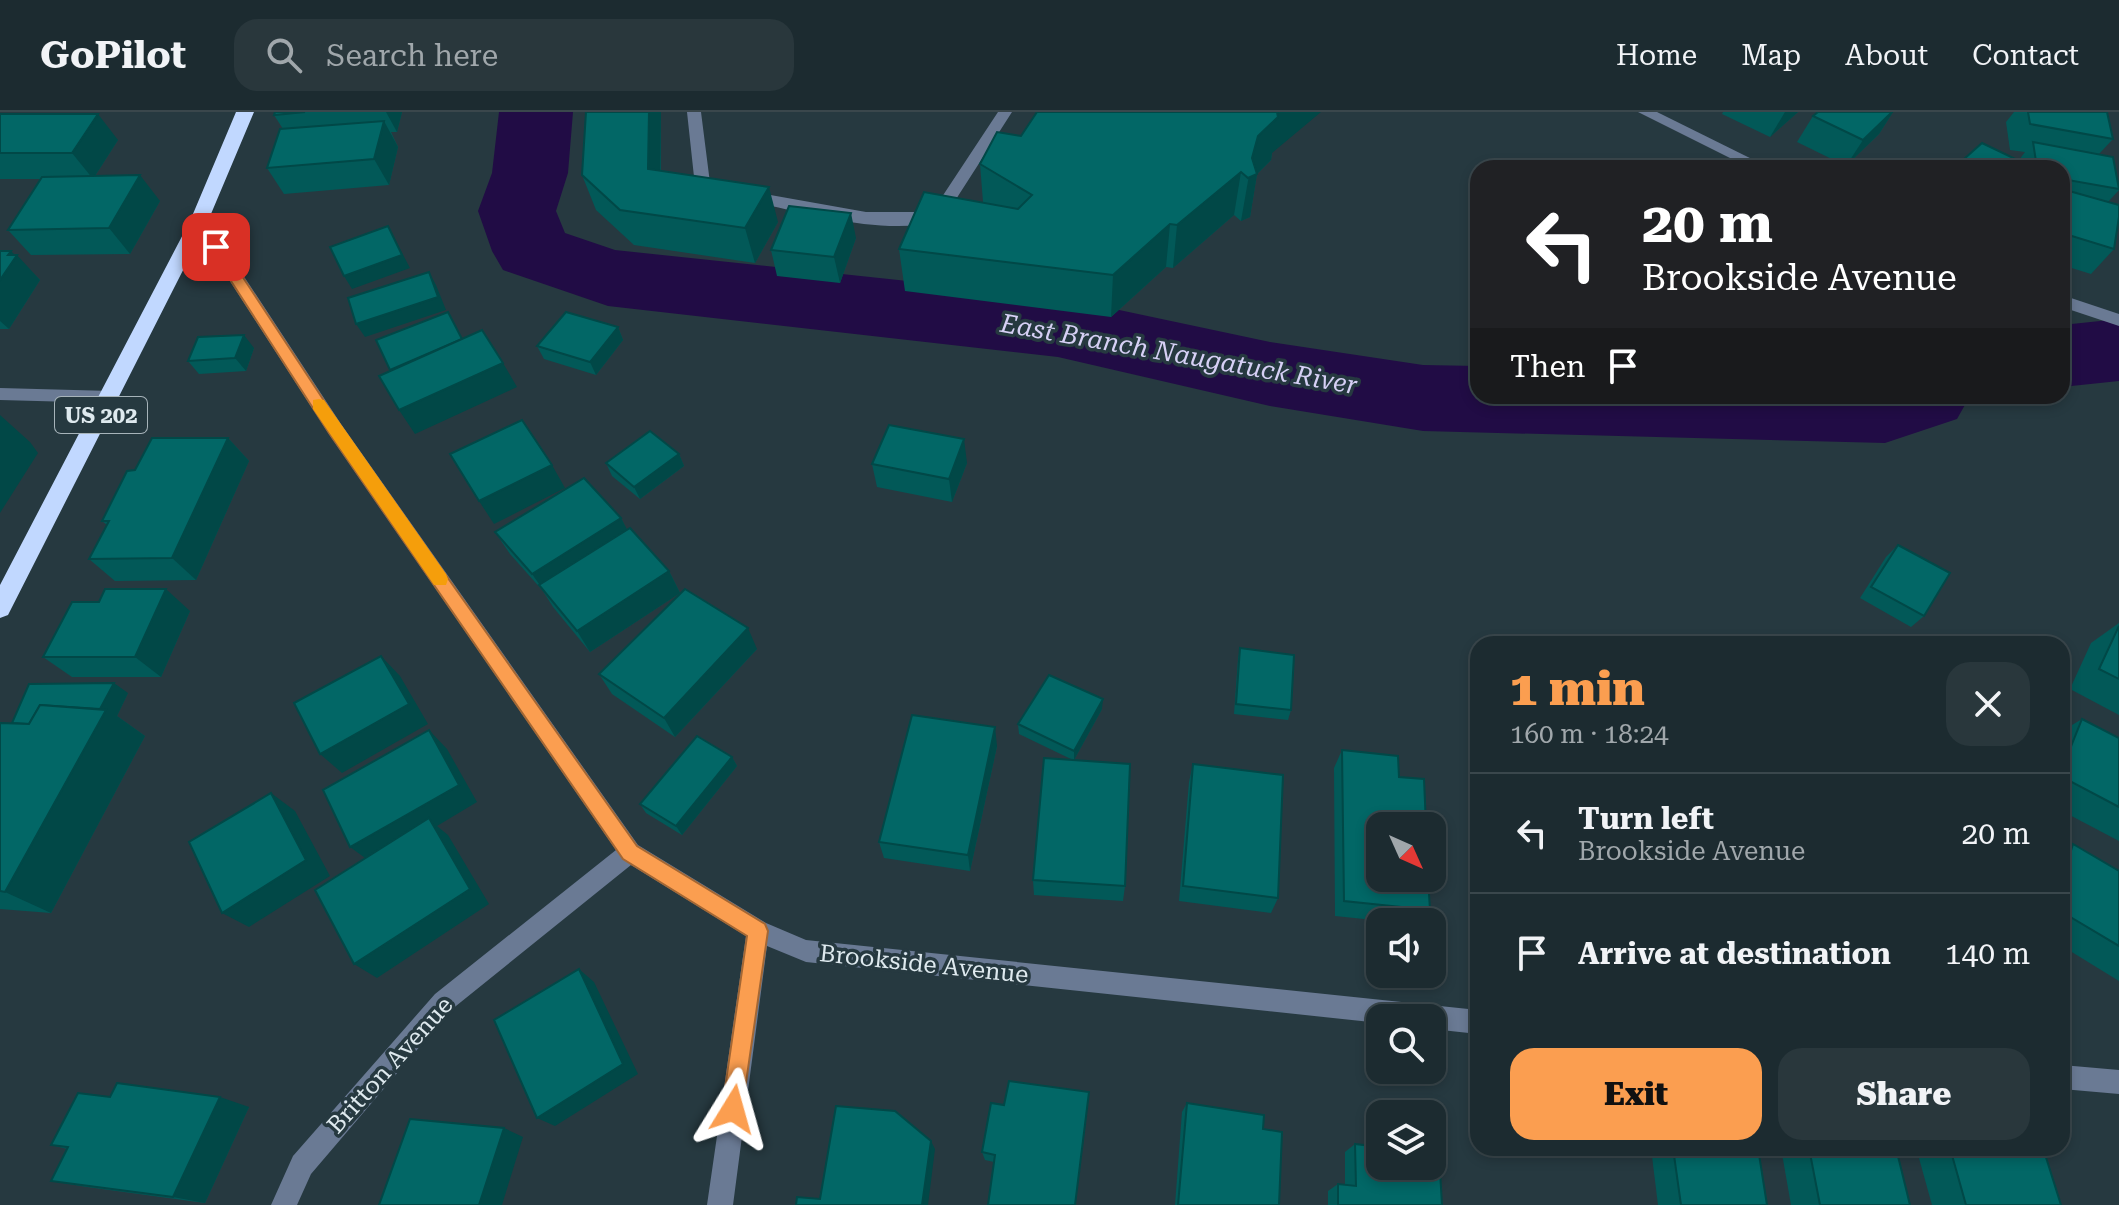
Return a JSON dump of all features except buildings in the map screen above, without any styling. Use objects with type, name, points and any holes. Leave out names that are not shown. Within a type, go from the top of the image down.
[{"type":"highway","name":"US 202","points":[[0,608],[199,221],[245,112]]},
{"type":"street","points":[[694,112],[703,186],[868,218],[911,221],[937,217],[1005,112]]},
{"type":"street","points":[[1645,112],[1745,160]]},
{"type":"street","name":"Brookside Avenue","points":[[199,221],[335,429],[630,852],[758,931],[806,951],[1470,1021]]},
{"type":"street","points":[[2070,303],[2118,318]]},
{"type":"street","points":[[0,394],[111,397]]},
{"type":"street","name":"Britton Avenue","points":[[284,1205],[302,1165],[443,1002],[630,852]]},
{"type":"street","points":[[720,1205],[758,931]]},
{"type":"street","points":[[2070,1078],[2119,1082]]},
{"type":"waterway","name":"East Branch Naugatuck River","points":[[536,112],[530,173],[517,211],[532,251],[608,278],[1058,327],[1270,374],[1423,398],[1470,399]]},
{"type":"waterway","name":"East Branch Naugatuck River","points":[[2070,355],[2119,350]]},
{"type":"waterway","name":"East Branch Naugatuck River","points":[[1654,404],[1885,410],[1903,404]]},
{"type":"slow traffic","points":[[319,405],[440,579]]},
{"type":"route","points":[[216,247],[335,429],[630,852],[758,931],[733,1109]]}]
